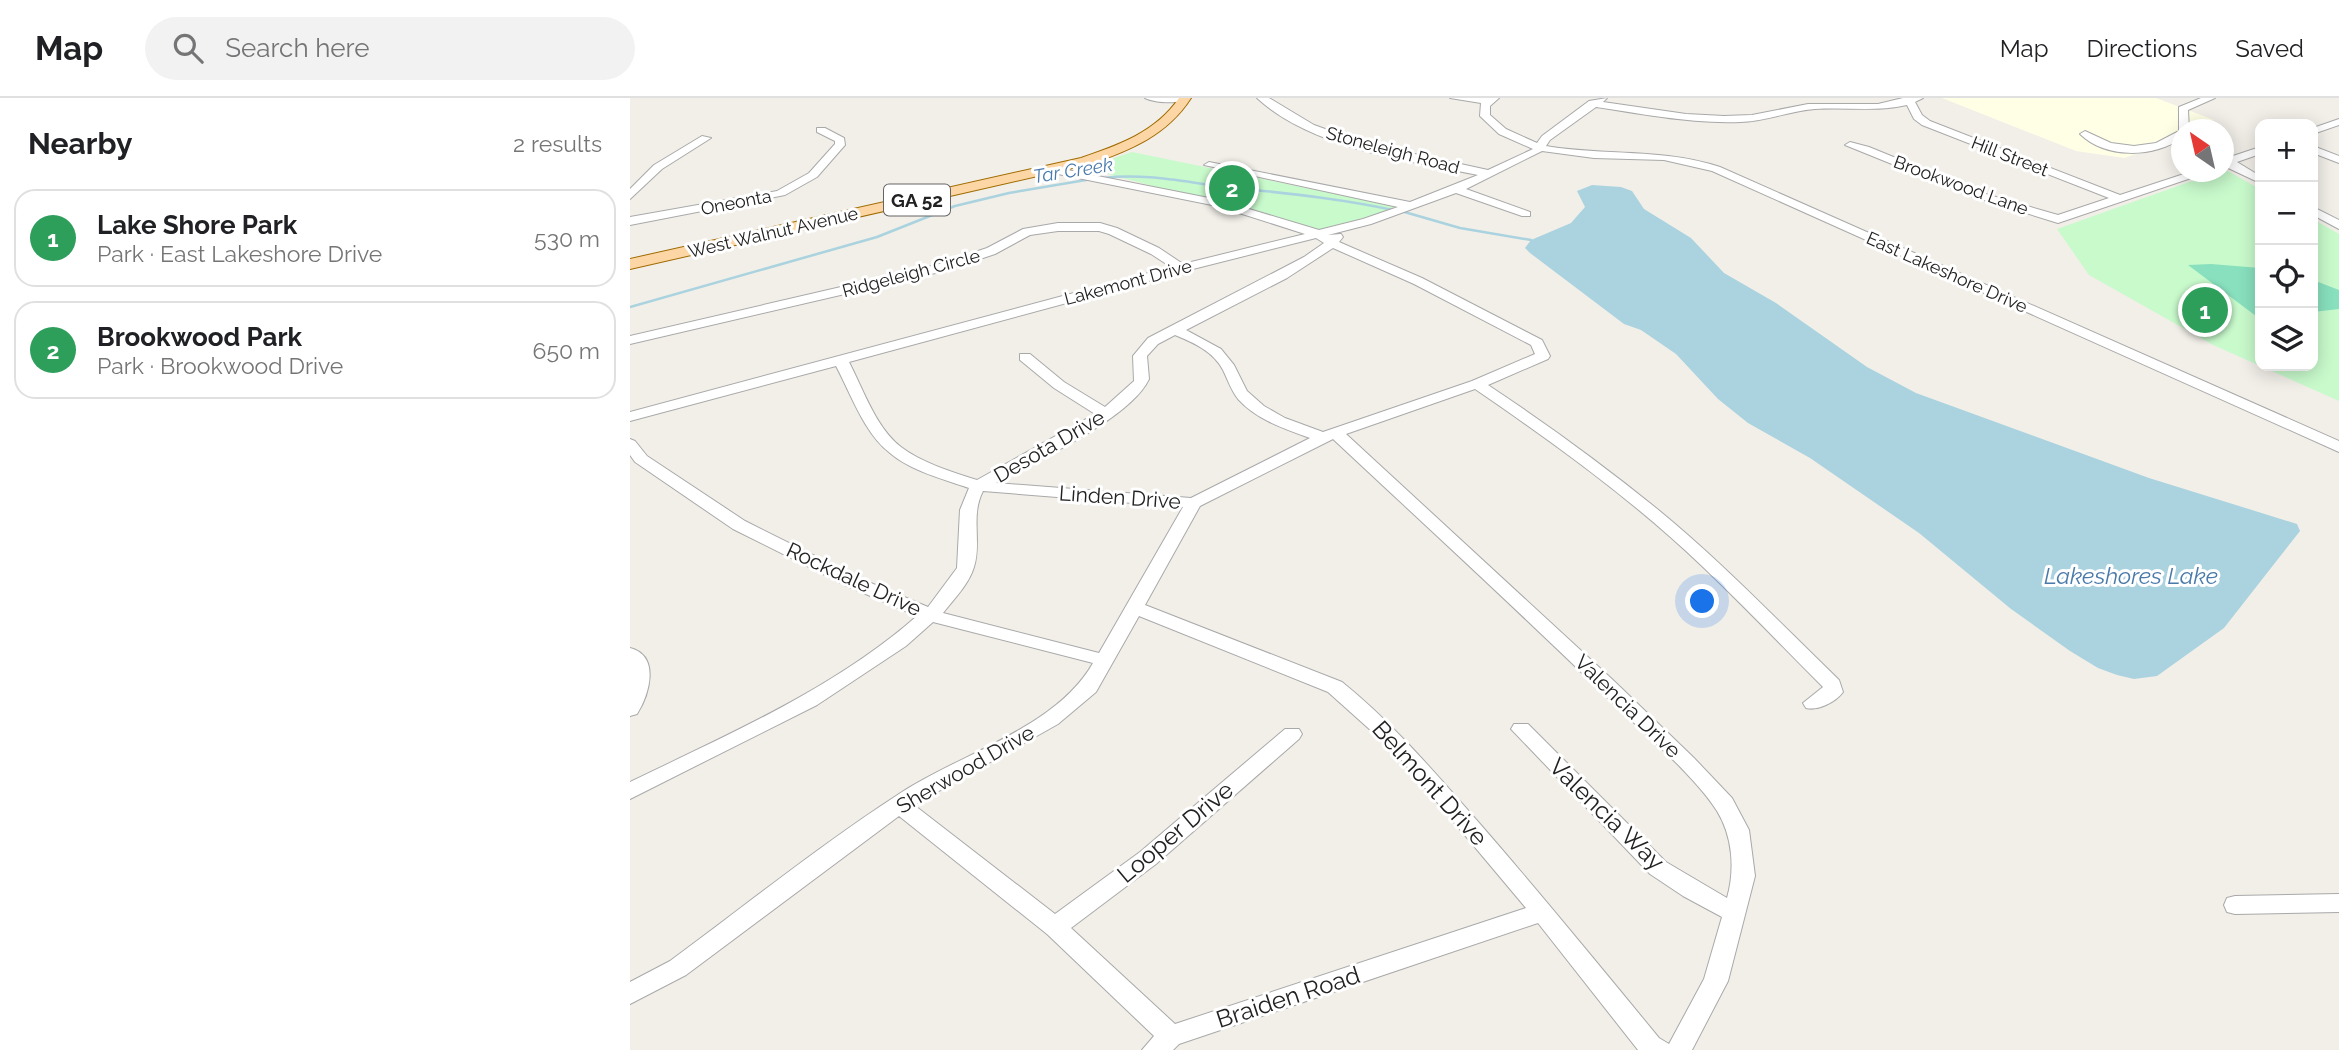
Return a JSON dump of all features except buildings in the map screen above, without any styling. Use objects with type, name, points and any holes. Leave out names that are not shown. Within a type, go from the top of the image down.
[{"type":"main road","name":"West Walnut Avenue","points":[[630,264],[1052,170],[1102,155],[1138,140],[1166,122],[1184,99]]},
{"type":"street","points":[[1150,98],[1184,99]]},
{"type":"street","name":"Stoneleigh Road","points":[[1262,98],[1307,125],[1328,134],[1390,152],[1491,174]]},
{"type":"street","points":[[1455,98],[1492,100]]},
{"type":"street","points":[[2183,119],[2183,109],[2210,98]]},
{"type":"street","points":[[1597,101],[1686,117],[1738,120],[1766,117],[1813,106],[1878,109],[1912,99]]},
{"type":"street","name":"Hill Street","points":[[1912,99],[1918,117],[1926,123],[2121,199]]},
{"type":"street","name":"East Lakeshore Drive","points":[[1492,100],[1483,111],[1495,127],[1542,147],[1615,156],[1665,157],[1716,169],[2339,447]]},
{"type":"street","name":"Lakemont Drive","points":[[630,417],[1181,268],[1349,227],[1414,206],[1491,174],[1542,147],[1546,138],[1597,101]]},
{"type":"street","points":[[2318,129],[2339,122]]},
{"type":"street","name":"Oneonta","points":[[630,221],[781,193],[813,175],[839,145],[837,136],[821,130]]},
{"type":"street","points":[[2085,134],[2108,147],[2141,149],[2153,147],[2171,137]]},
{"type":"street","points":[[630,196],[658,167],[706,138]]},
{"type":"street","name":"Brookwood Lane","points":[[1850,145],[1975,194],[2058,219],[2121,199]]},
{"type":"street","points":[[2318,151],[2339,160]]},
{"type":"street","points":[[2234,159],[2255,152]]},
{"type":"street","points":[[1209,165],[1414,206]]},
{"type":"street","points":[[2234,167],[2255,177]]},
{"type":"street","points":[[1052,170],[1219,203],[1318,234],[1334,244]]},
{"type":"street","points":[[2121,199],[2171,182]]},
{"type":"street","points":[[1456,189],[1526,214]]},
{"type":"street","points":[[2318,213],[2339,225]]},
{"type":"street","name":"Ridgeleigh Circle","points":[[630,340],[940,268],[992,251],[1027,232],[1058,227],[1100,227],[1113,231],[1155,251],[1181,268]]},
{"type":"street","name":"Desota Drive","points":[[630,791],[825,690],[884,653],[933,616],[963,575],[968,547],[967,512],[970,499],[978,486],[1105,414],[1126,398],[1141,382],[1143,369],[1140,356],[1144,348],[1173,330],[1308,262],[1334,244],[1338,236],[1349,227]]},
{"type":"street","name":"Linden Drive","points":[[841,359],[878,431],[895,450],[935,471],[978,486],[1194,503],[1329,435],[1477,384],[1543,356],[1537,342],[1418,282],[1334,244]]},
{"type":"street","name":"Valencia Drive","points":[[1173,330],[1197,339],[1213,349],[1226,363],[1242,394],[1262,412],[1292,426],[1329,435],[1647,724],[1688,763],[1724,804],[1738,831],[1744,876],[1716,981],[1679,1050]]},
{"type":"street","points":[[1025,357],[1059,385],[1105,414]]},
{"type":"street","points":[[1477,384],[1595,467],[1708,562],[1832,685],[1833,692],[1813,703]]},
{"type":"street","name":"Rockdale Drive","points":[[630,444],[641,459],[740,525],[853,582],[933,616],[1104,660]]},
{"type":"street","name":"Sherwood Drive","points":[[630,993],[678,968],[900,804],[1052,719],[1089,687],[1194,503]]},
{"type":"street","name":"Belmont Drive","points":[[1133,607],[1335,687],[1402,747],[1543,912],[1650,1046],[1659,1050]]},
{"type":"street","points":[[630,654],[638,660],[642,673],[630,709]]},
{"type":"street","name":"Valencia Way","points":[[1521,729],[1658,868],[1691,890],[1735,913]]},
{"type":"street","name":"Looper Drive","points":[[1055,927],[1148,858],[1292,734]]},
{"type":"street","name":"Braiden Road","points":[[900,804],[1055,927],[1163,1043],[1543,912]]},
{"type":"street","points":[[2235,905],[2339,903]]},
{"type":"shaded area","points":[[1942,98],[2156,98],[2211,119],[2171,119],[2171,142],[2124,158],[2076,151]]},
{"type":"green space","points":[[1132,152],[1399,207],[1322,231],[1085,168]]},
{"type":"green space","points":[[2234,175],[2255,186],[2255,364],[2213,345],[2089,275],[2057,229],[2189,182],[2234,182]]},
{"type":"green space","points":[[2318,222],[2339,234],[2339,401],[2271,371],[2318,371]]},
{"type":"green space","points":[[2188,265],[2255,268],[2255,315]]},
{"type":"green space","points":[[2318,282],[2339,290],[2339,309],[2318,311]]},
{"type":"water","name":"Lakeshores Lake","points":[[1592,185],[1621,187],[1632,191],[1644,209],[1691,238],[1724,273],[1776,303],[1867,367],[1916,393],[2149,478],[2297,524],[2300,531],[2224,628],[2157,676],[2134,679],[2098,668],[2011,609],[1919,533],[1810,458],[1748,423],[1718,399],[1676,354],[1641,330],[1624,324],[1530,253],[1525,248],[1531,240],[1571,223],[1585,207],[1577,191]]},
{"type":"waterway","name":"Tar Creek","points":[[1103,178],[1165,179],[1331,199],[1393,210]]},
{"type":"waterway","name":"Tar Creek","points":[[630,307],[877,237],[955,206],[1009,193],[1092,179]]},
{"type":"waterway","name":"Tar Creek","points":[[1401,211],[1460,228],[1531,240]]},
{"type":"place","name":"Brookwood Park","points":[[1232,188]]},
{"type":"place","name":"Lake Shore Park","points":[[2205,310]]}]
